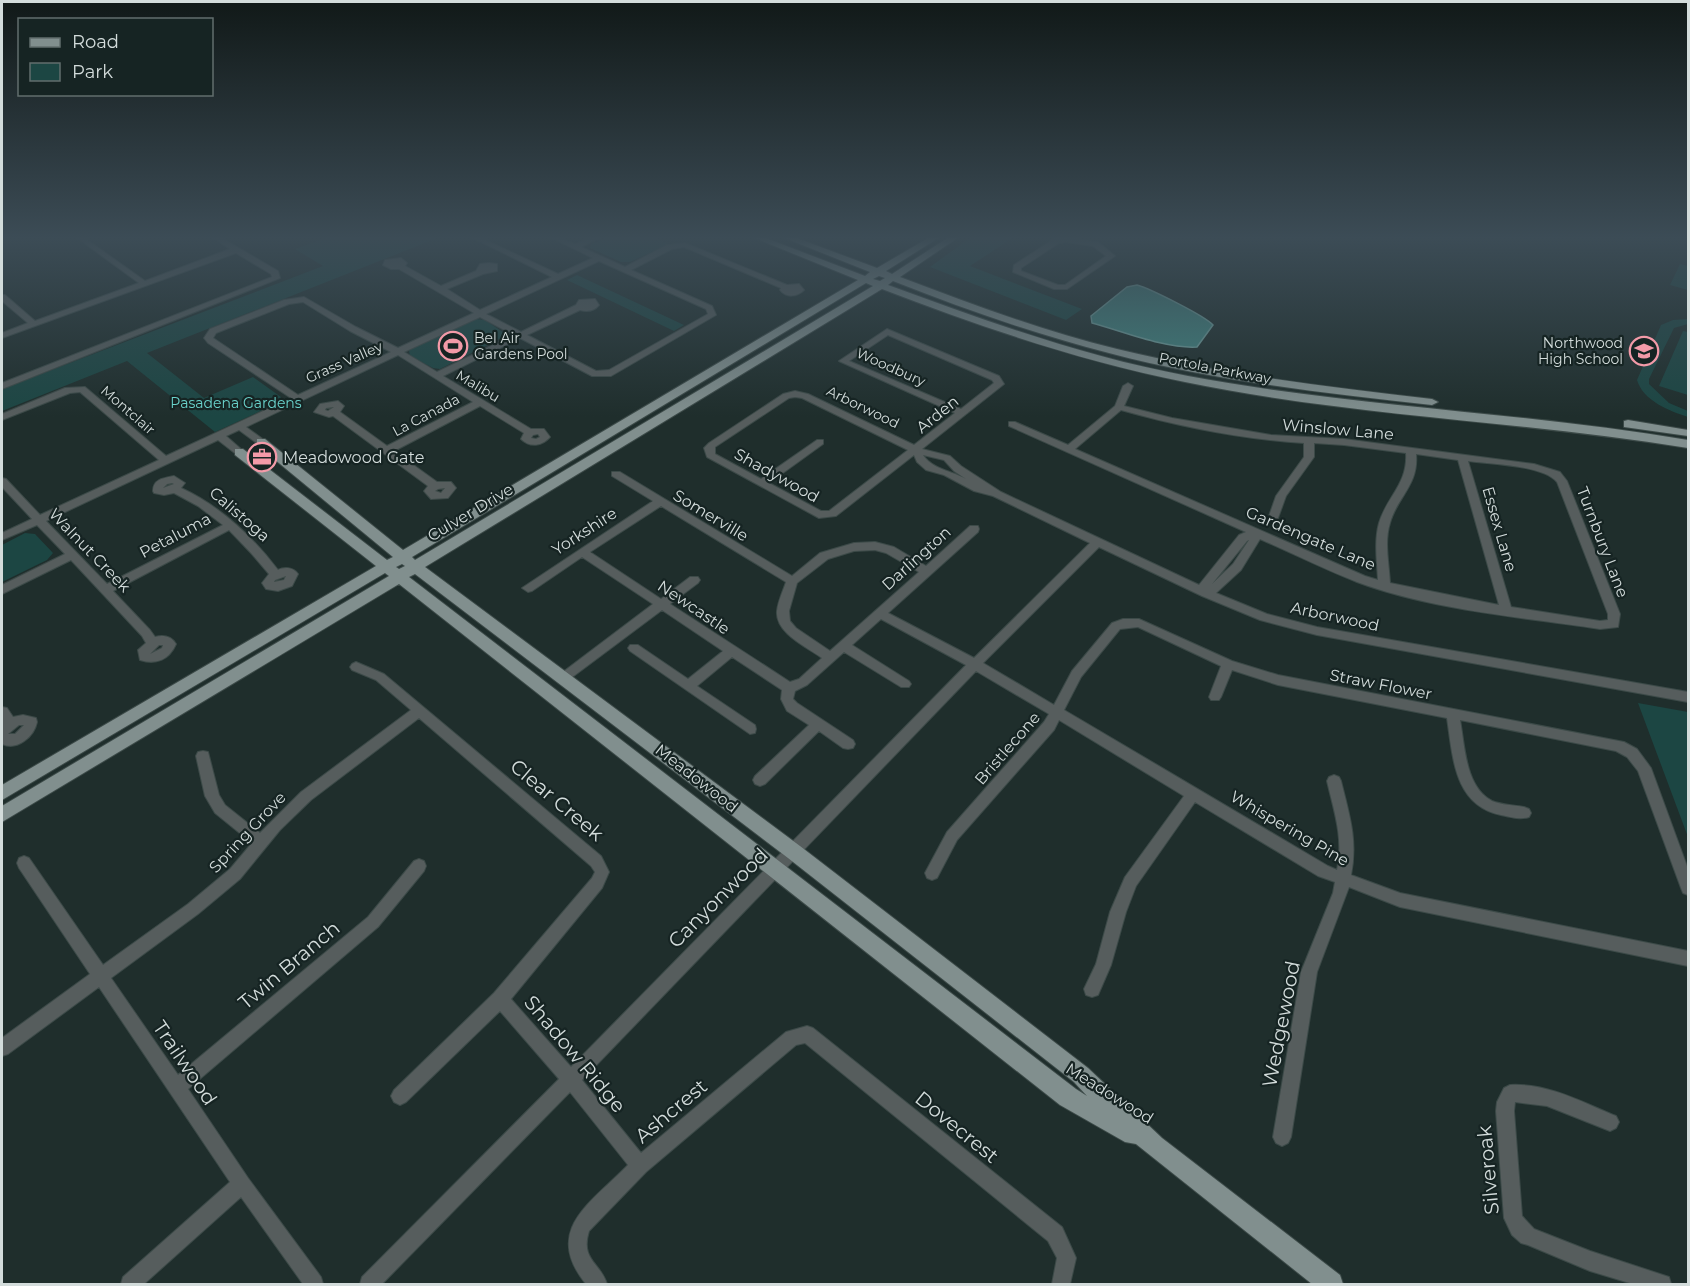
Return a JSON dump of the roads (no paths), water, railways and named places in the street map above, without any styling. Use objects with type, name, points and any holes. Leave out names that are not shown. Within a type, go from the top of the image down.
[{"type":"main road","name":"Culver Drive","points":[[2,815],[393,570],[402,557],[836,297]]},
{"type":"main road","name":"Culver Drive","points":[[2,793],[393,570],[414,566],[860,297]]},
{"type":"main road","name":"Portola Parkway","points":[[914,297],[1040,342],[1183,378],[1332,402],[1565,426],[1689,444]]},
{"type":"main road","name":"Portola Parkway","points":[[948,297],[991,314],[1110,350],[1185,368],[1339,392],[1689,433]]},
{"type":"main road","name":"Meadowood","points":[[262,444],[402,557],[794,852],[1081,1076],[1154,1146],[1331,1284]]},
{"type":"main road","name":"Meadowood","points":[[242,454],[777,868],[1068,1097],[1154,1146]]},
{"type":"street","points":[[2,297],[34,324]]},
{"type":"street","points":[[2,336],[109,297]]},
{"type":"street","points":[[2,386],[228,297]]},
{"type":"street","points":[[455,297],[519,335],[591,373],[600,375],[611,373],[711,317],[711,310],[683,297]]},
{"type":"street","name":"Grass Valley","points":[[2,537],[517,297]]},
{"type":"street","name":"Malibu","points":[[297,398],[208,338],[213,331],[293,300],[304,299],[353,329],[380,341],[478,403],[529,432]]},
{"type":"street","points":[[436,376],[579,307]]},
{"type":"street","name":"Arden","points":[[832,514],[999,384],[996,378],[887,332],[843,361]]},
{"type":"street","name":"Woodbury","points":[[843,361],[962,413]]},
{"type":"street","points":[[1069,449],[1119,407],[1128,386]]},
{"type":"street","name":"Montclair","points":[[2,417],[68,390],[82,389],[166,461]]},
{"type":"street","name":"Arborwood","points":[[795,394],[805,396],[916,450],[921,460],[930,468],[948,473],[978,489],[997,494],[1206,593],[1264,617],[1317,631],[1689,697]]},
{"type":"street","name":"Shadywood","points":[[795,394],[786,396],[709,448],[710,455],[819,515],[832,514]]},
{"type":"street","name":"La Canada","points":[[386,451],[478,403]]},
{"type":"street","name":"Winslow Lane","points":[[1119,407],[1197,426],[1309,441],[1344,442],[1534,467],[1556,474]]},
{"type":"street","points":[[334,412],[435,486]]},
{"type":"street","name":"Gardengate Lane","points":[[1012,424],[1361,579],[1406,593],[1600,625],[1614,624]]},
{"type":"street","name":"Meadowood","points":[[239,426],[262,444]]},
{"type":"street","name":"Meadowood","points":[[219,435],[242,454]]},
{"type":"street","points":[[1274,516],[1281,496],[1309,457],[1309,441]]},
{"type":"street","points":[[762,483],[820,442]]},
{"type":"street","points":[[242,454],[262,444]]},
{"type":"street","points":[[1384,586],[1383,527],[1389,509],[1413,473],[1410,451]]},
{"type":"street","name":"Essex Lane","points":[[1462,458],[1506,610]]},
{"type":"street","name":"Somerville","points":[[616,474],[792,581]]},
{"type":"street","name":"Turnbury Lane","points":[[1556,474],[1562,481],[1614,614],[1614,624]]},
{"type":"street","name":"Walnut Creek","points":[[2,481],[146,633],[152,643]]},
{"type":"street","name":"Calistoga","points":[[175,489],[194,496],[262,555],[275,574]]},
{"type":"street","name":"Yorkshire","points":[[528,588],[659,502]]},
{"type":"street","name":"Petaluma","points":[[105,590],[228,526]]},
{"type":"street","name":"Darlington","points":[[789,688],[803,682],[974,529]]},
{"type":"street","points":[[1206,593],[1216,590],[1242,559],[1255,543],[1257,532]]},
{"type":"street","name":"Canyonwood","points":[[369,1284],[1098,541]]},
{"type":"street","points":[[830,657],[792,631],[784,622],[783,611],[792,581],[824,556],[854,547],[875,546],[890,550],[926,571]]},
{"type":"street","name":"Newcastle","points":[[582,552],[789,688]]},
{"type":"street","points":[[2,590],[72,555]]},
{"type":"street","points":[[563,678],[694,580]]},
{"type":"street","name":"Darlington","points":[[879,613],[975,664]]},
{"type":"street","name":"Straw Flower","points":[[1131,622],[1228,664],[1278,680],[1608,743],[1632,753],[1644,768],[1689,888]]},
{"type":"street","name":"Bristlecone","points":[[932,873],[952,836],[1049,726],[1076,674],[1090,656],[1116,626],[1131,622]]},
{"type":"street","points":[[843,646],[905,684]]},
{"type":"street","points":[[634,648],[750,729]]},
{"type":"street","points":[[688,686],[731,651]]},
{"type":"street","name":"Whispering Pine","points":[[975,664],[1323,871],[1344,880],[1400,900],[1689,959]]},
{"type":"street","points":[[1215,697],[1228,664]]},
{"type":"street","name":"Clear Creek","points":[[356,668],[380,677],[596,861],[602,872],[597,883],[500,999],[400,1096]]},
{"type":"street","points":[[789,688],[788,699],[792,707],[848,744]]},
{"type":"street","name":"Spring Grove","points":[[2,1048],[193,909],[235,874],[261,842],[315,789],[419,711]]},
{"type":"street","points":[[2,712],[4,731]]},
{"type":"street","points":[[1453,714],[1466,782],[1473,794],[1486,805],[1524,813]]},
{"type":"street","points":[[760,780],[818,724]]},
{"type":"street","points":[[202,756],[212,796],[220,809],[261,842]]},
{"type":"street","name":"Wedgewood","points":[[1282,1137],[1309,972],[1344,880],[1347,836],[1334,781]]},
{"type":"street","points":[[1092,989],[1103,965],[1118,912],[1130,882],[1194,793]]},
{"type":"street","name":"Trailwood","points":[[24,863],[242,1184],[314,1284]]},
{"type":"street","name":"Twin Branch","points":[[176,1088],[373,922],[419,866]]},
{"type":"street","name":"Shadow Ridge","points":[[500,999],[570,1079],[640,1166]]},
{"type":"street","name":"Ashcrest","points":[[598,1284],[585,1269],[577,1254],[577,1237],[582,1225],[640,1166],[792,1038],[807,1034]]},
{"type":"street","name":"Dovecrest","points":[[807,1034],[1055,1234],[1067,1253],[1068,1262],[1061,1284]]},
{"type":"street","name":"Silveroak","points":[[1610,1122],[1574,1107],[1532,1095],[1510,1094],[1505,1111],[1513,1218],[1528,1236],[1590,1261],[1662,1284]]},
{"type":"street","points":[[130,1284],[242,1184]]},
{"type":"place","name":"Bel Air Gardens Pool","points":[[453,346]]},
{"type":"place","name":"Northwood High School","points":[[1644,351]]},
{"type":"place","name":"Meadowood Gate","points":[[262,457]]},
{"type":"park label","name":"Pasadena Gardens","points":[[236,403]]}]
